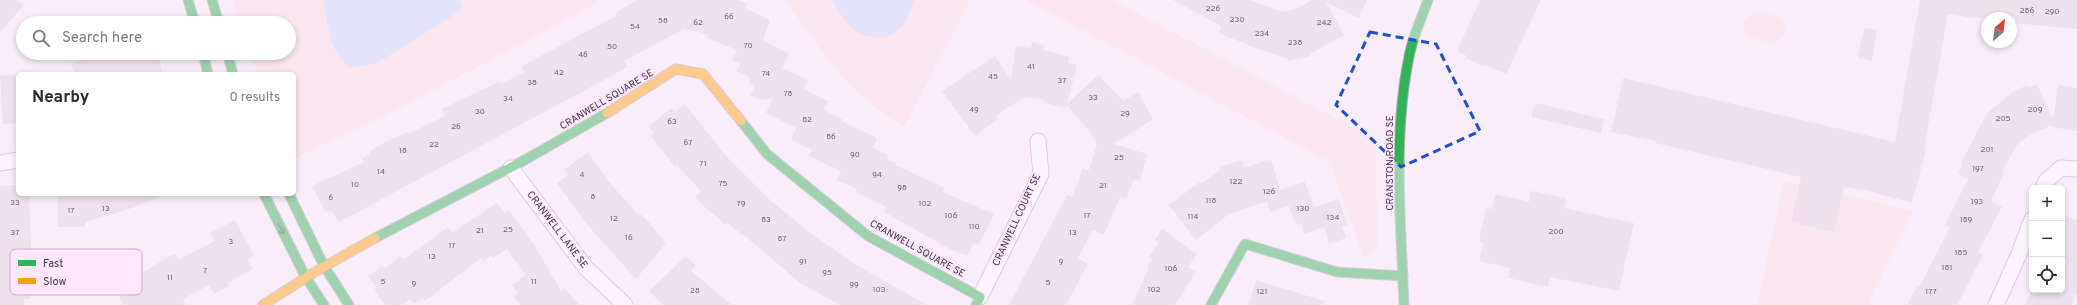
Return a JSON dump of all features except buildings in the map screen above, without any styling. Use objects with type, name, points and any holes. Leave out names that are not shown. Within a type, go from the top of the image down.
[{"type":"street","points":[[188,0],[193,16]]},
{"type":"street","points":[[212,0],[217,16]]},
{"type":"street","name":"CRANSTON ROAD SE","points":[[1404,305],[1399,156],[1402,104],[1411,51],[1428,0]]},
{"type":"street","points":[[205,60],[208,72]]},
{"type":"street","points":[[229,60],[232,72]]},
{"type":"street","name":"CRANWELL SQUARE SE","points":[[263,305],[305,276],[511,168],[644,92],[676,69],[703,74],[767,154],[868,236],[978,301]]},
{"type":"street","name":"CRANWELL COURT SE","points":[[978,301],[1041,174],[1038,141]]},
{"type":"street","points":[[0,163],[16,160]]},
{"type":"street","name":"CRANWELL LANE SE","points":[[511,168],[586,268],[625,305]]},
{"type":"street","points":[[2044,185],[2046,181],[2061,168],[2077,169]]},
{"type":"street","points":[[265,196],[305,276],[324,305]]},
{"type":"street","points":[[290,196],[324,266],[349,305]]},
{"type":"street","points":[[1996,305],[2019,254],[2031,221]]},
{"type":"street","points":[[1211,305],[1245,244],[1337,272],[1403,276]]},
{"type":"highlighted area","points":[[1370,32],[1436,44],[1480,131],[1401,167],[1336,105]]},
{"type":"shaded area","points":[[233,0],[599,0],[581,12],[396,110],[296,158],[296,72],[257,72],[253,60],[296,60],[296,16],[238,16]]},
{"type":"shaded area","points":[[785,0],[970,0],[904,127],[873,105],[845,79],[824,54]]},
{"type":"shaded area","points":[[1026,0],[1112,0],[1375,139],[1378,244],[1364,259],[1330,162]]},
{"type":"shaded area","points":[[1755,11],[1780,17],[1785,25],[1785,33],[1774,44],[1746,36],[1743,26],[1745,20]]},
{"type":"shaded area","points":[[1784,181],[1913,211],[1867,305],[1757,305]]},
{"type":"water","points":[[323,0],[460,0],[463,7],[448,19],[377,63],[350,68],[337,53],[333,45]]},
{"type":"water","points":[[832,0],[914,0],[908,15],[900,28],[894,33],[879,38],[863,35],[854,30]]},
{"type":"traffic: fast","points":[[188,0],[193,16]]},
{"type":"traffic: fast","points":[[212,0],[217,16]]},
{"type":"traffic: fast","points":[[1404,305],[1399,178],[1401,115],[1404,83],[1410,52],[1428,0]]},
{"type":"traffic: fast","points":[[205,60],[208,72]]},
{"type":"traffic: fast","points":[[229,60],[232,72]]},
{"type":"traffic: fast","points":[[375,238],[523,161],[607,113]]},
{"type":"traffic: fast","points":[[741,121],[767,154],[868,236],[980,297],[976,305]]},
{"type":"traffic: fast","points":[[265,196],[305,276],[324,305]]},
{"type":"traffic: fast","points":[[290,196],[324,266],[349,305]]},
{"type":"traffic: fast","points":[[1211,305],[1245,244],[1337,272],[1403,276]]},
{"type":"traffic: slow","points":[[607,113],[676,69],[703,74],[741,121]]},
{"type":"traffic: slow","points":[[263,305],[313,273],[375,238]]}]
